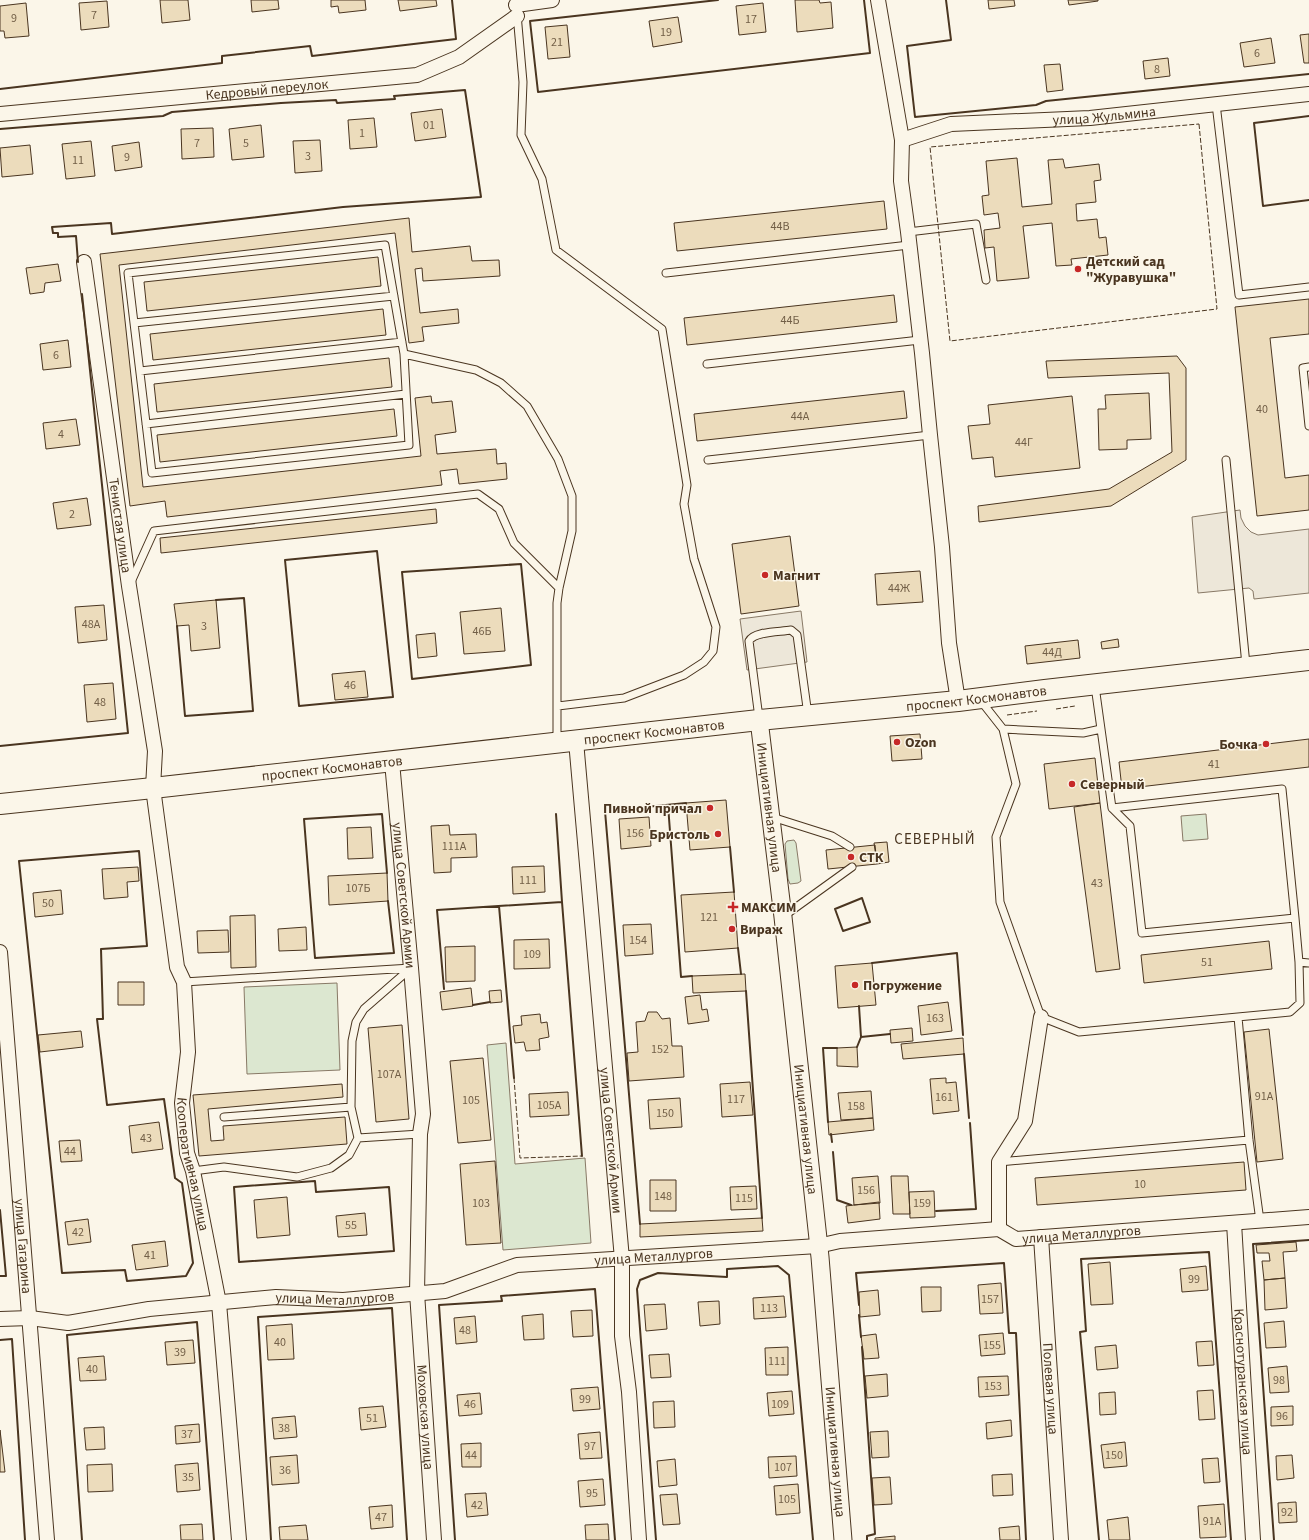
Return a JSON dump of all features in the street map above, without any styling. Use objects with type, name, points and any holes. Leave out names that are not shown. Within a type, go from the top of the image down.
[{"type":"main road","name":"проспект Космонавтов","points":[[0,804],[392,762],[760,720],[958,701],[1309,660]]},
{"type":"street","points":[[516,7],[552,0]]},
{"type":"street","points":[[878,0],[902,140],[901,181],[909,239],[942,548],[949,643],[958,701]]},
{"type":"street","name":"Кедровый переулок","points":[[0,114],[417,74],[459,56],[516,7]]},
{"type":"street","name":"улица Жульмина","points":[[902,140],[951,124],[1090,118],[1309,94]]},
{"type":"street","name":"Тенистая улица","points":[[84,262],[129,586],[155,751],[152,788]]},
{"type":"street","name":"Инициативная улица","points":[[760,720],[783,916],[818,1246],[843,1540]]},
{"type":"street","name":"улица Советской Армии","points":[[567,742],[622,1259],[622,1336],[630,1392],[640,1540]]},
{"type":"street","name":"улица Советской Армии","points":[[392,762],[423,1114],[420,1134],[417,1294]]},
{"type":"street","name":"Кооперативная улица","points":[[152,788],[177,967],[184,982],[188,1052],[182,1103],[187,1153],[193,1171],[219,1303],[239,1540]]},
{"type":"street","name":"улица Гагарина","points":[[0,952],[47,1540]]},
{"type":"street","points":[[999,1229],[999,1162],[1026,1122],[1041,1017]]},
{"type":"street","name":"улица Металлургов","points":[[0,1319],[30,1318],[68,1323],[149,1309],[276,1297],[343,1300],[417,1294],[444,1291],[517,1266],[818,1246],[840,1241],[999,1229],[1016,1239],[1309,1217]]},
{"type":"street","name":"Краснотуранская улица","points":[[1234,1223],[1253,1540]]},
{"type":"street","name":"Полевая улица","points":[[1041,1237],[1061,1540]]},
{"type":"street","name":"Моховская улица","points":[[417,1294],[434,1540]]},
{"type":"lane","points":[[516,7],[523,82],[521,135],[542,179],[556,250],[662,329],[687,484],[684,504],[694,559],[716,627],[713,651],[704,662],[684,675],[624,698],[558,706]]},
{"type":"lane","points":[[1216,104],[1239,295],[1309,287]]},
{"type":"lane","points":[[666,273],[909,239],[976,224],[986,280]]},
{"type":"lane","points":[[385,245],[404,354],[408,445],[152,473],[134,323],[128,273],[385,245]]},
{"type":"lane","points":[[134,323],[394,296]]},
{"type":"lane","points":[[707,364],[920,340]]},
{"type":"lane","points":[[140,371],[402,342]]},
{"type":"lane","points":[[404,354],[476,370],[501,383],[527,406],[558,459],[572,496],[572,531],[557,603],[558,706],[567,742]]},
{"type":"lane","points":[[1309,367],[1303,368],[1309,426]]},
{"type":"lane","points":[[146,424],[406,394]]},
{"type":"lane","points":[[708,460],[930,435]]},
{"type":"lane","points":[[1226,460],[1246,667]]},
{"type":"lane","points":[[129,586],[154,531],[478,494],[499,509],[514,543],[559,588]]},
{"type":"lane","points":[[760,720],[749,641],[757,634],[791,630],[797,635],[808,715]]},
{"type":"lane","points":[[1094,684],[1112,808],[1130,826],[1142,933],[1295,918]]},
{"type":"lane","points":[[978,698],[1003,729],[1016,784],[996,837],[1000,902],[1041,1017],[1079,1032],[1290,1012],[1300,1003],[1299,962],[1282,789],[1112,808]]},
{"type":"lane","points":[[1003,729],[1082,733],[1101,729]]},
{"type":"lane","points":[[771,817],[832,836],[850,847]]},
{"type":"lane","points":[[783,916],[852,867]]},
{"type":"lane","points":[[1299,962],[1309,963]]},
{"type":"lane","points":[[184,982],[411,968]]},
{"type":"lane","points":[[193,1171],[224,1167],[297,1177],[331,1168],[349,1155],[358,1138],[351,1107],[352,1041],[356,1022],[364,1009],[411,968]]},
{"type":"lane","points":[[1238,1018],[1249,1140],[1260,1221]]},
{"type":"lane","points":[[224,1117],[351,1107]]},
{"type":"lane","points":[[358,1138],[420,1134]]},
{"type":"lane","points":[[999,1162],[1249,1140]]},
{"type":"green space","points":[[1206,814],[1208,839],[1183,841],[1181,816]]},
{"type":"green space","points":[[794,840],[796,843],[801,881],[790,884],[788,879],[785,844],[787,841]]},
{"type":"green space","points":[[337,983],[340,1070],[247,1074],[244,987]]},
{"type":"green space","points":[[506,1043],[515,1164],[585,1158],[591,1243],[503,1250],[487,1045]]},
{"type":"shaded area","points":[[1240,510],[1241,518],[1245,526],[1251,532],[1258,535],[1309,529],[1309,593],[1254,599],[1253,591],[1249,588],[1198,593],[1192,517]]},
{"type":"shaded area","points":[[801,611],[807,662],[747,670],[740,619]]},
{"type":"building","points":[[160,0],[188,0],[190,20],[162,23]]},
{"type":"building","points":[[251,0],[278,0],[279,9],[252,12]]},
{"type":"building","points":[[331,0],[365,0],[366,10],[339,13],[338,6],[331,7]]},
{"type":"building","points":[[398,0],[436,0],[437,6],[400,11]]},
{"type":"building","points":[[795,0],[819,0],[820,3],[831,2],[833,28],[797,32]]},
{"type":"building","points":[[988,0],[1014,0],[1015,6],[989,9]]},
{"type":"building","points":[[1068,0],[1098,0],[1098,1],[1069,5]]},
{"type":"building","points":[[107,1],[109,27],[81,30],[79,3]]},
{"type":"building","points":[[26,3],[29,36],[5,38],[4,31],[0,31],[0,6]]},
{"type":"building","points":[[763,3],[766,32],[739,35],[736,6]]},
{"type":"building","points":[[678,17],[682,42],[653,47],[649,21]]},
{"type":"building","points":[[567,25],[570,57],[548,59],[545,27]]},
{"type":"building","points":[[1309,34],[1309,63],[1304,63],[1300,35]]},
{"type":"building","points":[[1271,38],[1275,63],[1244,67],[1240,43]]},
{"type":"building","points":[[1168,58],[1170,76],[1145,79],[1143,61]]},
{"type":"building","points":[[1060,64],[1063,90],[1047,92],[1044,65]]},
{"type":"building","points":[[442,109],[446,137],[415,141],[411,113]]},
{"type":"building","points":[[374,118],[377,147],[350,149],[348,120]]},
{"type":"building","points":[[261,125],[264,157],[232,160],[229,129]]},
{"type":"building","points":[[213,128],[214,157],[182,159],[181,129]]},
{"type":"building","points":[[320,140],[322,171],[295,173],[293,141]]},
{"type":"building","points":[[91,141],[95,176],[66,179],[62,144]]},
{"type":"building","points":[[139,142],[142,167],[115,171],[112,146]]},
{"type":"building","points":[[30,145],[33,174],[2,177],[0,148]]},
{"type":"building","points":[[1017,158],[1022,207],[1052,204],[1048,160],[1063,159],[1065,168],[1099,164],[1101,180],[1094,181],[1096,202],[1076,204],[1077,221],[1097,219],[1099,238],[1106,237],[1108,255],[1071,259],[1072,265],[1056,266],[1052,223],[1023,226],[1029,278],[997,281],[994,247],[985,248],[984,230],[1000,228],[998,213],[984,215],[982,196],[989,195],[986,161]]},
{"type":"building","points":[[884,201],[887,229],[677,251],[674,223]]},
{"type":"building","points":[[409,218],[412,252],[470,246],[472,261],[499,260],[500,276],[423,281],[422,268],[415,269],[420,313],[458,309],[459,323],[422,327],[424,341],[409,343],[395,233],[119,265],[143,487],[421,456],[415,398],[431,396],[432,403],[452,401],[456,432],[435,435],[437,454],[496,449],[497,464],[506,463],[507,479],[459,484],[457,469],[440,471],[442,485],[167,517],[165,501],[130,506],[100,254]]},
{"type":"building","points":[[378,257],[381,286],[147,311],[144,282]]},
{"type":"building","points":[[58,264],[61,281],[45,283],[44,292],[30,294],[26,268]]},
{"type":"building","points":[[894,295],[897,322],[687,345],[684,318]]},
{"type":"building","points":[[1309,299],[1309,334],[1270,338],[1285,478],[1309,475],[1309,510],[1257,516],[1235,307]]},
{"type":"building","points":[[383,309],[386,335],[153,360],[150,334]]},
{"type":"building","points":[[68,340],[71,367],[43,370],[40,344]]},
{"type":"building","points":[[1177,356],[1186,368],[1186,460],[1111,506],[979,522],[978,506],[1109,489],[1172,452],[1169,373],[1048,378],[1046,361]]},
{"type":"building","points":[[389,358],[392,387],[157,412],[154,384]]},
{"type":"building","points":[[904,391],[907,418],[697,441],[694,414]]},
{"type":"building","points":[[1149,393],[1151,439],[1127,440],[1127,449],[1099,450],[1098,409],[1106,409],[1105,395]]},
{"type":"building","points":[[1072,396],[1080,468],[995,477],[993,457],[972,459],[968,426],[990,424],[988,405]]},
{"type":"building","points":[[394,409],[397,436],[160,462],[157,435]]},
{"type":"building","points":[[76,419],[80,445],[46,449],[43,423]]},
{"type":"building","points":[[87,498],[91,525],[57,529],[53,503]]},
{"type":"building","points":[[436,509],[437,523],[161,553],[160,538]]},
{"type":"building","name":"Магнит","points":[[790,536],[799,606],[741,614],[732,544]]},
{"type":"building","points":[[920,571],[923,602],[877,605],[875,574]]},
{"type":"building","points":[[216,600],[220,648],[191,651],[189,625],[177,626],[174,604]]},
{"type":"building","points":[[104,605],[107,640],[78,643],[75,607]]},
{"type":"building","points":[[501,608],[505,651],[464,654],[460,612]]},
{"type":"building","points":[[435,633],[437,656],[418,658],[416,635]]},
{"type":"building","points":[[1118,639],[1119,647],[1102,649],[1101,642]]},
{"type":"building","points":[[1078,640],[1080,658],[1027,664],[1025,646]]},
{"type":"building","points":[[365,671],[368,697],[335,700],[332,674]]},
{"type":"building","points":[[113,683],[116,719],[87,722],[84,685]]},
{"type":"building","points":[[920,734],[922,759],[892,761],[890,736]]},
{"type":"building","points":[[1309,739],[1309,767],[1122,789],[1119,762]]},
{"type":"building","name":"Северный","points":[[1095,758],[1100,803],[1049,809],[1044,764]]},
{"type":"building","points":[[726,800],[730,847],[690,850],[686,803]]},
{"type":"building","points":[[1100,803],[1120,969],[1096,972],[1074,807]]},
{"type":"building","points":[[649,817],[651,846],[621,849],[619,819]]},
{"type":"building","points":[[449,825],[450,835],[476,834],[477,857],[451,858],[451,872],[434,873],[431,826]]},
{"type":"building","points":[[371,827],[373,858],[348,859],[347,828]]},
{"type":"building","points":[[887,842],[889,862],[877,864],[874,843]]},
{"type":"building","name":"СТК","points":[[875,845],[877,864],[828,869],[826,850]]},
{"type":"building","points":[[544,866],[545,892],[513,894],[512,867]]},
{"type":"building","points":[[138,867],[139,881],[127,882],[128,897],[104,899],[102,869]]},
{"type":"building","points":[[387,873],[388,901],[329,905],[328,876]]},
{"type":"building","points":[[61,890],[63,914],[35,917],[33,893]]},
{"type":"building","points":[[734,892],[738,948],[685,952],[681,895]]},
{"type":"building","points":[[255,915],[256,967],[231,968],[230,916]]},
{"type":"building","points":[[651,924],[653,954],[625,956],[623,925]]},
{"type":"building","points":[[306,927],[307,950],[279,951],[278,929]]},
{"type":"building","points":[[228,930],[229,952],[198,953],[197,931]]},
{"type":"building","points":[[549,939],[550,968],[514,969],[514,940]]},
{"type":"building","points":[[1269,941],[1272,969],[1144,983],[1141,955]]},
{"type":"building","points":[[475,946],[475,981],[446,982],[445,947]]},
{"type":"building","name":"Погружение","points":[[872,963],[876,1005],[838,1008],[835,966]]},
{"type":"building","points":[[745,974],[746,991],[693,993],[692,976]]},
{"type":"building","points":[[118,982],[144,982],[144,1005],[118,1005]]},
{"type":"building","points":[[471,988],[473,1006],[442,1010],[440,992]]},
{"type":"building","points":[[501,990],[502,1002],[490,1003],[489,991]]},
{"type":"building","points":[[700,995],[702,1010],[707,1009],[709,1021],[688,1024],[685,997]]},
{"type":"building","points":[[948,1002],[952,1031],[921,1035],[918,1006]]},
{"type":"building","points":[[648,1012],[657,1012],[662,1019],[670,1018],[672,1046],[682,1046],[684,1077],[629,1081],[627,1053],[638,1052],[636,1022],[645,1021]]},
{"type":"building","points":[[540,1014],[541,1023],[547,1022],[549,1037],[539,1039],[540,1050],[526,1051],[524,1042],[515,1043],[513,1026],[522,1025],[521,1016]]},
{"type":"building","points":[[402,1025],[409,1119],[376,1122],[368,1028]]},
{"type":"building","points":[[912,1028],[913,1041],[891,1043],[890,1030]]},
{"type":"building","points":[[1269,1029],[1283,1159],[1257,1162],[1244,1032]]},
{"type":"building","points":[[81,1031],[83,1047],[40,1052],[38,1035]]},
{"type":"building","points":[[963,1038],[964,1054],[903,1059],[901,1044]]},
{"type":"building","points":[[857,1047],[858,1067],[837,1066],[837,1048]]},
{"type":"building","points":[[483,1058],[491,1140],[458,1143],[450,1061]]},
{"type":"building","points":[[946,1078],[946,1083],[956,1082],[959,1111],[933,1114],[930,1079]]},
{"type":"building","points":[[750,1082],[753,1115],[722,1117],[720,1084]]},
{"type":"building","points":[[342,1084],[343,1097],[208,1109],[211,1141],[224,1140],[223,1126],[345,1117],[347,1144],[199,1156],[193,1095]]},
{"type":"building","points":[[871,1091],[873,1118],[841,1120],[838,1093]]},
{"type":"building","points":[[568,1092],[569,1115],[530,1117],[529,1094]]},
{"type":"building","points":[[680,1098],[682,1127],[650,1129],[648,1100]]},
{"type":"building","points":[[873,1118],[874,1130],[829,1135],[828,1122]]},
{"type":"building","points":[[159,1122],[163,1149],[132,1153],[129,1126]]},
{"type":"building","points":[[80,1140],[82,1161],[61,1162],[59,1141]]},
{"type":"building","points":[[495,1161],[501,1243],[466,1245],[460,1164]]},
{"type":"building","points":[[1244,1162],[1246,1190],[1037,1205],[1035,1178]]},
{"type":"building","points":[[878,1176],[880,1203],[854,1205],[852,1178]]},
{"type":"building","points":[[891,1176],[908,1176],[910,1214],[893,1214]]},
{"type":"building","points":[[650,1180],[676,1180],[676,1211],[650,1211]]},
{"type":"building","points":[[756,1186],[757,1209],[731,1210],[730,1187]]},
{"type":"building","points":[[934,1191],[935,1217],[910,1218],[909,1192]]},
{"type":"building","points":[[287,1197],[290,1235],[257,1238],[254,1200]]},
{"type":"building","points":[[879,1202],[880,1219],[848,1223],[846,1206]]},
{"type":"building","points":[[365,1213],[367,1235],[338,1237],[336,1216]]},
{"type":"building","points":[[762,1218],[763,1231],[640,1237],[640,1224]]},
{"type":"building","points":[[88,1219],[91,1242],[68,1245],[65,1222]]},
{"type":"building","points":[[165,1241],[168,1266],[136,1270],[132,1245]]},
{"type":"building","points":[[1296,1242],[1297,1251],[1283,1252],[1285,1278],[1264,1280],[1262,1261],[1270,1261],[1269,1253],[1257,1253],[1256,1245]]},
{"type":"building","points":[[1110,1262],[1113,1304],[1091,1305],[1088,1264]]},
{"type":"building","points":[[1206,1266],[1208,1290],[1182,1292],[1180,1269]]},
{"type":"building","points":[[1285,1278],[1287,1308],[1265,1310],[1264,1280]]},
{"type":"building","points":[[1001,1283],[1003,1313],[980,1314],[978,1285]]},
{"type":"building","points":[[921,1287],[941,1287],[941,1311],[922,1312]]},
{"type":"building","points":[[878,1290],[880,1315],[860,1317],[859,1292]]},
{"type":"building","points":[[784,1296],[786,1317],[754,1319],[753,1298]]},
{"type":"building","points":[[719,1301],[720,1324],[700,1326],[698,1302]]},
{"type":"building","points":[[665,1304],[667,1329],[646,1331],[644,1305]]},
{"type":"building","points":[[592,1310],[593,1336],[573,1337],[571,1311]]},
{"type":"building","points":[[543,1314],[544,1339],[524,1340],[522,1316]]},
{"type":"building","points":[[475,1316],[477,1342],[456,1344],[454,1318]]},
{"type":"building","points":[[1284,1321],[1286,1347],[1266,1348],[1264,1323]]},
{"type":"building","points":[[292,1324],[294,1359],[268,1360],[266,1326]]},
{"type":"building","points":[[1003,1333],[1005,1354],[981,1356],[979,1335]]},
{"type":"building","points":[[876,1334],[879,1358],[864,1359],[861,1336]]},
{"type":"building","points":[[193,1340],[195,1363],[167,1365],[165,1342]]},
{"type":"building","points":[[1212,1341],[1214,1365],[1198,1366],[1196,1342]]},
{"type":"building","points":[[1116,1345],[1118,1368],[1097,1370],[1095,1347]]},
{"type":"building","points":[[788,1347],[788,1375],[766,1375],[765,1348]]},
{"type":"building","points":[[669,1354],[671,1377],[651,1378],[649,1355]]},
{"type":"building","points":[[104,1356],[106,1380],[80,1381],[78,1358]]},
{"type":"building","points":[[1287,1366],[1289,1392],[1270,1393],[1268,1368]]},
{"type":"building","points":[[887,1374],[888,1396],[867,1398],[865,1376]]},
{"type":"building","points":[[1008,1376],[1009,1395],[979,1397],[978,1377]]},
{"type":"building","points":[[598,1387],[600,1409],[573,1411],[571,1389]]},
{"type":"building","points":[[1213,1390],[1215,1419],[1199,1420],[1197,1391]]},
{"type":"building","points":[[792,1391],[794,1414],[769,1416],[767,1393]]},
{"type":"building","points":[[1115,1392],[1116,1414],[1100,1415],[1099,1393]]},
{"type":"building","points":[[480,1393],[482,1414],[459,1416],[457,1395]]},
{"type":"building","points":[[674,1401],[675,1427],[654,1428],[653,1402]]},
{"type":"building","points":[[383,1406],[386,1427],[361,1430],[359,1408]]},
{"type":"building","points":[[1293,1406],[1293,1425],[1271,1426],[1271,1407]]},
{"type":"building","points":[[295,1416],[297,1437],[274,1439],[272,1418]]},
{"type":"building","points":[[1011,1420],[1012,1436],[987,1439],[986,1423]]},
{"type":"building","points":[[199,1424],[200,1442],[176,1444],[175,1426]]},
{"type":"building","points":[[104,1427],[105,1449],[86,1450],[84,1428]]},
{"type":"building","points":[[0,1430],[5,1472],[0,1472]]},
{"type":"building","points":[[888,1431],[889,1457],[872,1458],[870,1432]]},
{"type":"building","points":[[600,1432],[602,1458],[580,1459],[578,1434]]},
{"type":"building","points":[[1125,1442],[1127,1466],[1104,1468],[1101,1445]]},
{"type":"building","points":[[481,1443],[481,1467],[462,1467],[461,1444]]},
{"type":"building","points":[[297,1455],[299,1483],[272,1485],[270,1457]]},
{"type":"building","points":[[1292,1455],[1294,1478],[1277,1480],[1276,1456]]},
{"type":"building","points":[[796,1456],[797,1476],[769,1478],[768,1457]]},
{"type":"building","points":[[1218,1458],[1220,1482],[1204,1483],[1202,1459]]},
{"type":"building","points":[[675,1459],[677,1485],[659,1487],[657,1461]]},
{"type":"building","points":[[198,1463],[200,1490],[177,1492],[175,1465]]},
{"type":"building","points":[[112,1464],[113,1491],[88,1492],[87,1465]]},
{"type":"building","points":[[1012,1474],[1013,1495],[993,1496],[992,1475]]},
{"type":"building","points":[[890,1477],[892,1504],[874,1505],[872,1478]]},
{"type":"building","points":[[603,1479],[605,1505],[580,1507],[578,1481]]},
{"type":"building","points":[[798,1484],[800,1513],[776,1515],[774,1486]]},
{"type":"building","points":[[486,1493],[488,1515],[467,1517],[465,1494]]},
{"type":"building","points":[[677,1494],[680,1524],[663,1525],[660,1495]]},
{"type":"building","points":[[1296,1502],[1297,1522],[1279,1523],[1278,1503]]},
{"type":"building","points":[[1224,1504],[1226,1537],[1200,1538],[1198,1506]]},
{"type":"building","points":[[392,1505],[393,1527],[371,1529],[369,1507]]},
{"type":"building","points":[[1128,1517],[1130,1540],[1109,1540],[1107,1520]]},
{"type":"building","points":[[202,1524],[203,1540],[181,1540],[180,1525]]},
{"type":"building","points":[[608,1524],[609,1540],[586,1540],[585,1525]]},
{"type":"building","points":[[306,1525],[308,1540],[280,1540],[279,1527]]},
{"type":"building","points":[[1019,1526],[1020,1540],[1000,1540],[999,1528]]},
{"type":"building","points":[[895,1536],[895,1540],[875,1540],[875,1538]]},
{"type":"fence","points":[[1199,124],[1217,309],[950,341],[930,147],[1199,124]]},
{"type":"fence","points":[[1056,709],[1075,706]]},
{"type":"fence","points":[[1007,715],[1037,711]]},
{"type":"fence","points":[[514,1078],[520,1158],[582,1156]]},
{"type":"wall","points":[[0,89],[222,63],[222,56],[310,46],[312,56],[456,39],[452,0]]},
{"type":"wall","points":[[718,0],[530,21],[538,92],[870,53],[864,0]]},
{"type":"wall","points":[[946,0],[951,40],[907,46],[915,117],[1036,105],[1046,101],[1309,74]]},
{"type":"wall","points":[[0,129],[163,116],[172,112],[281,103],[336,100],[337,103],[395,99],[394,96],[465,90],[481,197],[343,207],[112,234],[111,223],[52,227],[53,233],[58,233],[58,237],[76,236],[78,262]]},
{"type":"wall","points":[[1309,116],[1254,123],[1263,206],[1309,200]]},
{"type":"wall","points":[[0,746],[128,733],[82,294]]},
{"type":"wall","points":[[377,551],[393,697],[299,706],[285,560],[377,551]]},
{"type":"wall","points":[[521,564],[531,665],[412,679],[402,572],[521,564]]},
{"type":"wall","points":[[177,626],[185,716],[253,711],[244,598],[216,600]]},
{"type":"wall","points":[[640,1224],[605,811],[686,803]]},
{"type":"wall","points":[[668,805],[681,977],[692,976]]},
{"type":"wall","points":[[387,873],[382,814],[304,819],[315,958],[394,953],[388,901]]},
{"type":"wall","points":[[444,989],[437,910],[562,902],[556,814]]},
{"type":"wall","points":[[730,847],[734,892]]},
{"type":"wall","points":[[139,851],[147,946],[101,949],[103,1019],[97,1019],[107,1105],[164,1099],[175,1178],[182,1183],[193,1263],[186,1276],[127,1281],[125,1270],[62,1273],[19,861],[139,851]]},
{"type":"wall","points":[[862,898],[870,922],[843,931],[835,909],[862,898]]},
{"type":"wall","points":[[562,902],[582,1156]]},
{"type":"wall","points":[[499,906],[514,1078]]},
{"type":"wall","points":[[738,948],[741,974]]},
{"type":"wall","points":[[872,963],[957,953],[963,1035]]},
{"type":"wall","points":[[746,991],[762,1218]]},
{"type":"wall","points":[[473,1005],[490,1002]]},
{"type":"wall","points":[[859,1006],[861,1037],[890,1034]]},
{"type":"wall","points":[[857,1047],[861,1037]]},
{"type":"wall","points":[[828,1122],[823,1048],[837,1048]]},
{"type":"wall","points":[[964,1054],[969,1118]]},
{"type":"wall","points":[[936,1211],[976,1209],[970,1123]]},
{"type":"wall","points":[[831,1134],[832,1142]]},
{"type":"wall","points":[[833,1152],[837,1200],[851,1205]]},
{"type":"wall","points":[[315,1181],[316,1192],[389,1187],[394,1251],[239,1262],[234,1187],[315,1181]]},
{"type":"wall","points":[[0,1210],[6,1276],[0,1276]]},
{"type":"wall","points":[[1274,1540],[1253,1244],[1309,1240]]},
{"type":"wall","points":[[1099,1540],[1080,1332],[1086,1331],[1081,1259],[1209,1252],[1231,1540]]},
{"type":"wall","points":[[859,1305],[856,1273],[1004,1263],[1009,1333],[1016,1333],[1026,1540]]},
{"type":"wall","points":[[656,1540],[637,1289],[640,1280],[658,1273],[727,1277],[727,1269],[778,1266],[789,1275],[813,1540]]},
{"type":"wall","points":[[455,1540],[439,1305],[502,1301],[501,1296],[595,1289],[615,1540]]},
{"type":"wall","points":[[271,1540],[258,1317],[392,1308],[407,1540]]},
{"type":"wall","points":[[859,1315],[861,1337]]},
{"type":"wall","points":[[82,1540],[67,1335],[197,1322],[214,1540]]},
{"type":"wall","points":[[0,1340],[12,1339],[25,1540]]},
{"type":"wall","points":[[862,1347],[875,1534],[867,1536],[867,1540]]},
{"type":"place","name":"Детский сад \"Журавушка\"","points":[[1078,269]]},
{"type":"place","name":"Магнит","points":[[765,575]]},
{"type":"place","name":"Ozon","points":[[897,742]]},
{"type":"place","name":"Бочка","points":[[1266,744]]},
{"type":"place","name":"Северный","points":[[1072,784]]},
{"type":"place","name":"Пивной причал","points":[[710,808]]},
{"type":"place","name":"Бристоль","points":[[718,834]]},
{"type":"place","name":"СТК","points":[[851,857]]},
{"type":"place","name":"МАКСИМ","points":[[733,907]]},
{"type":"place","name":"Вираж","points":[[732,929]]},
{"type":"place","name":"Погружение","points":[[855,985]]},
{"type":"district","name":"СЕВЕРНЫЙ","points":[[935,839]]}]
